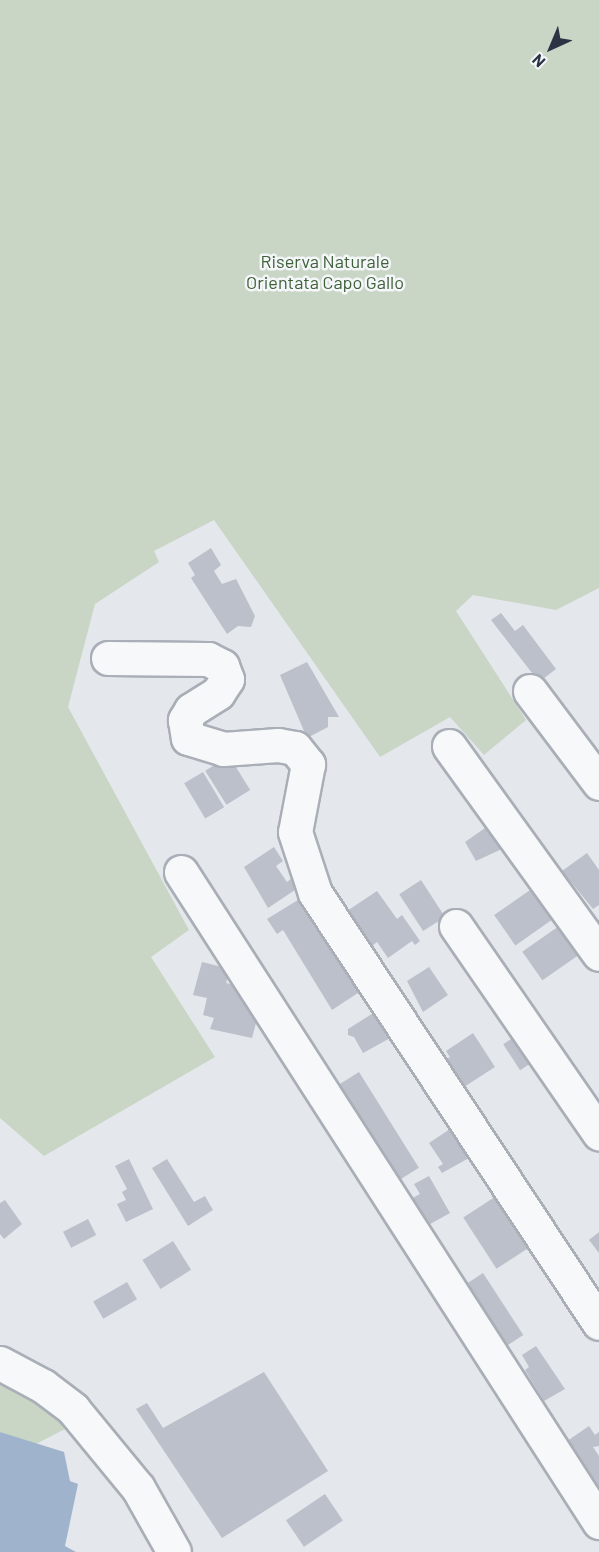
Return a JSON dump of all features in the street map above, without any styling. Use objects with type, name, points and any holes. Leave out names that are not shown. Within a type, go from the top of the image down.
[{"type":"street","points":[[108,658],[208,659],[222,666],[227,678],[218,693],[191,710],[185,720],[188,738],[223,749],[278,745],[295,748],[308,764],[296,832],[315,894],[599,1323]]},
{"type":"street","points":[[530,691],[599,783]]},
{"type":"street","points":[[449,746],[599,954]]},
{"type":"street","points":[[181,872],[599,1522]]},
{"type":"street","points":[[456,926],[599,1133]]},
{"type":"street","points":[[0,1363],[43,1386],[73,1409],[138,1488],[174,1552]]},
{"type":"green space","name":"Riserva Naturale Orientata Capo Gallo","points":[[0,0],[599,0],[599,588],[556,610],[473,595],[456,611],[526,720],[484,755],[450,717],[380,757],[214,520],[154,551],[159,562],[95,604],[68,707],[189,930],[151,957],[215,1057],[44,1156],[0,1118]]},
{"type":"green space","points":[[0,1350],[78,1393],[65,1429],[32,1446],[0,1432]]},
{"type":"water","points":[[0,1432],[64,1452],[70,1481],[78,1484],[65,1546],[76,1552],[0,1552]]},
{"type":"building","points":[[211,548],[221,565],[214,571],[222,584],[236,579],[255,616],[251,627],[238,626],[227,634],[191,578],[195,575],[188,563]]},
{"type":"building","points":[[501,613],[515,631],[523,625],[556,669],[539,682],[491,620]]},
{"type":"building","points":[[307,662],[339,717],[328,717],[328,727],[307,738],[280,675]]},
{"type":"building","points":[[229,756],[250,790],[226,805],[205,771]]},
{"type":"building","points":[[203,772],[224,807],[205,818],[184,783]]},
{"type":"building","points":[[491,806],[504,848],[476,861],[465,842],[485,828],[477,815]]},
{"type":"building","points":[[274,847],[283,861],[276,866],[287,882],[292,878],[298,888],[268,908],[244,867]]},
{"type":"building","points":[[587,853],[599,870],[599,905],[593,909],[562,871]]},
{"type":"building","points":[[421,880],[445,917],[423,931],[399,894]]},
{"type":"building","points":[[540,883],[561,913],[515,945],[494,915]]},
{"type":"building","points":[[377,891],[397,919],[402,915],[420,941],[415,945],[412,941],[388,958],[377,942],[372,946],[347,911]]},
{"type":"building","points":[[306,895],[367,987],[332,1010],[283,930],[277,934],[267,919]]},
{"type":"building","points":[[569,919],[589,948],[542,980],[522,952]]},
{"type":"building","points":[[202,962],[230,969],[226,983],[245,988],[261,1004],[252,1038],[210,1029],[214,1018],[203,1015],[207,998],[193,995]]},
{"type":"building","points":[[429,967],[448,995],[423,1012],[407,981]]},
{"type":"building","points":[[386,1005],[403,1031],[363,1053],[354,1037],[348,1035],[348,1029]]},
{"type":"building","points":[[525,1030],[542,1056],[520,1070],[503,1044]]},
{"type":"building","points":[[473,1033],[495,1067],[464,1087],[446,1059],[450,1057],[446,1051]]},
{"type":"building","points":[[359,1072],[419,1168],[393,1184],[333,1088]]},
{"type":"building","points":[[459,1123],[478,1153],[442,1173],[438,1167],[443,1164],[429,1143]]},
{"type":"building","points":[[129,1159],[153,1209],[126,1222],[117,1204],[126,1200],[122,1192],[127,1189],[115,1166]]},
{"type":"building","points":[[167,1159],[194,1202],[205,1196],[213,1210],[188,1226],[152,1168]]},
{"type":"building","points":[[429,1176],[450,1213],[423,1228],[407,1201],[420,1194],[414,1184]]},
{"type":"building","points":[[501,1193],[534,1244],[496,1269],[463,1218]]},
{"type":"building","points":[[5,1200],[22,1224],[4,1239],[0,1234],[0,1203]]},
{"type":"building","points":[[88,1219],[96,1235],[71,1248],[63,1232]]},
{"type":"building","points":[[599,1232],[599,1253],[589,1240]]},
{"type":"building","points":[[173,1241],[191,1270],[160,1289],[142,1260]]},
{"type":"building","points":[[483,1273],[523,1335],[497,1352],[457,1290]]},
{"type":"building","points":[[127,1282],[137,1299],[103,1319],[93,1302]]},
{"type":"building","points":[[536,1346],[565,1389],[544,1401],[525,1370],[529,1367],[522,1355]]},
{"type":"building","points":[[264,1372],[328,1471],[222,1538],[136,1409],[147,1403],[163,1428]]},
{"type":"building","points":[[589,1426],[595,1435],[599,1432],[599,1446],[593,1447],[599,1456],[599,1509],[557,1448]]},
{"type":"building","points":[[325,1494],[343,1521],[304,1547],[286,1520]]}]
